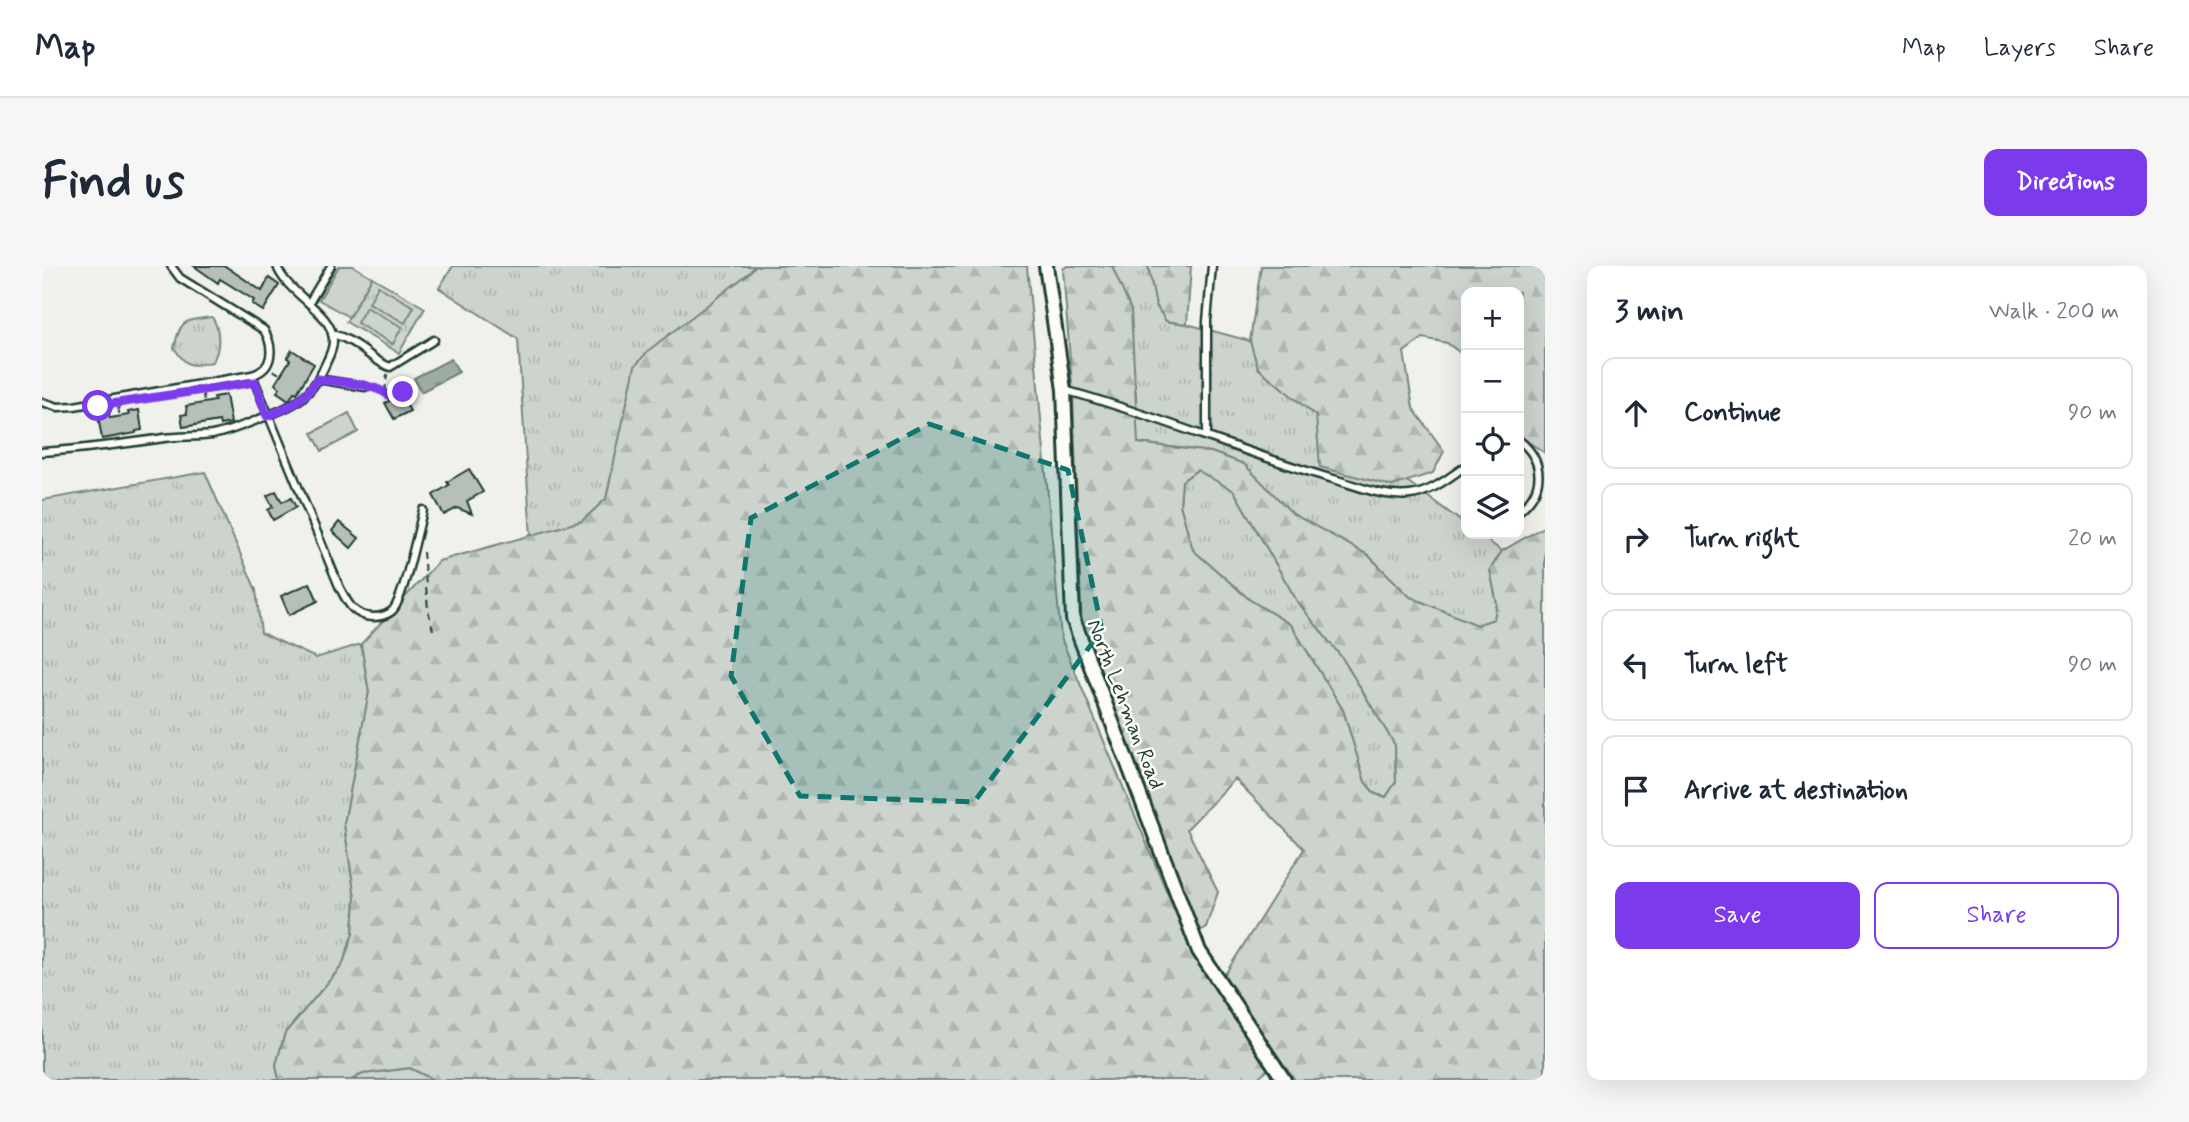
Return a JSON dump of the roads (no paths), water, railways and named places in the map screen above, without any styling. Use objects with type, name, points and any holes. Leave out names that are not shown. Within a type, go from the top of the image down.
[{"type":"street","name":"North Lehman Road","points":[[1046,266],[1064,390],[1073,620],[1199,951],[1284,1080]]},
{"type":"lane","points":[[42,402],[58,407],[74,406],[254,378],[261,373],[271,354],[271,341],[264,330],[180,278],[171,266]]},
{"type":"lane","points":[[42,452],[211,435],[287,409],[299,401],[318,379],[331,352],[332,334],[328,324],[281,277],[277,266]]},
{"type":"lane","points":[[309,303],[331,266]]},
{"type":"lane","points":[[1207,436],[1207,321],[1212,266]]},
{"type":"lane","points":[[332,334],[348,338],[390,367],[435,340]]},
{"type":"lane","points":[[254,378],[267,416],[339,586],[348,604],[357,614],[378,617],[394,608],[423,510]]},
{"type":"lane","points":[[318,379],[365,387]]},
{"type":"lane","points":[[1064,390],[1207,436],[1290,467],[1386,494],[1410,495],[1433,488],[1461,469]]},
{"type":"lane","points":[[1524,443],[1532,448],[1544,466],[1545,484],[1533,502],[1524,508]]},
{"type":"water","points":[[451,359],[459,372],[421,392],[414,378]]}]
